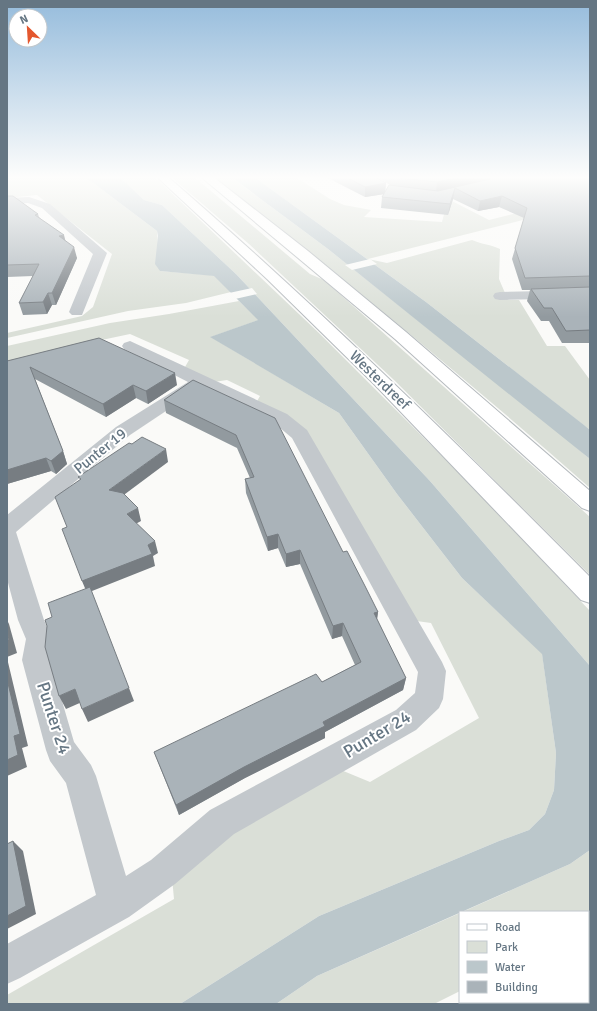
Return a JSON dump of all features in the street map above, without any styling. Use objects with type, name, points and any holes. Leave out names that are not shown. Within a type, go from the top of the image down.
[{"type":"main road","name":"Westerdreef","points":[[214,223],[358,358],[466,465],[590,594]]},
{"type":"main road","points":[[265,223],[367,308],[510,431],[590,503]]},
{"type":"street","points":[[66,223],[100,253],[77,312]]},
{"type":"street","points":[[500,296],[590,294]]},
{"type":"street","points":[[130,346],[199,381]]},
{"type":"street","name":"Punter 24","points":[[7,965],[116,904],[163,872],[222,822],[406,720],[429,699],[432,671],[300,434],[280,418],[199,381]]},
{"type":"street","name":"Punter 19","points":[[7,527],[123,431],[199,381]]},
{"type":"street","name":"Punter 24","points":[[7,537],[31,620],[39,639],[36,660],[60,750],[80,776],[116,904]]},
{"type":"green space","points":[[73,223],[147,223],[157,231],[160,271],[215,276],[231,292],[186,303],[128,311],[7,338],[7,333],[82,316],[93,307],[112,254]]},
{"type":"green space","points":[[181,223],[203,223],[320,334],[459,473],[590,611],[590,666],[430,481],[236,274]]},
{"type":"green space","points":[[225,223],[249,223],[310,274],[324,280],[590,517],[590,575],[394,380]]},
{"type":"green space","points":[[272,223],[293,223],[328,249],[563,436],[590,459],[590,488],[404,329]]},
{"type":"green space","points":[[318,223],[510,223],[368,259],[387,263],[472,240],[500,249],[499,279],[508,300],[519,300],[547,346],[565,346],[590,380],[590,430],[426,302]]},
{"type":"green space","points":[[239,301],[259,320],[211,337],[339,413],[397,494],[462,578],[542,653],[556,753],[554,790],[545,814],[529,830],[319,916],[180,1004],[7,1004],[7,995],[174,899],[171,867],[341,770],[370,782],[479,718],[431,623],[402,619],[298,429],[256,403],[260,396],[227,380],[214,382],[185,367],[189,360],[130,334],[45,352],[7,367],[7,346],[110,323]]},
{"type":"green space","points":[[590,850],[589,928],[589,911],[464,911],[570,864]]},
{"type":"green space","points":[[459,913],[459,992],[434,1004],[276,1004],[317,976]]},
{"type":"water","points":[[147,223],[181,223],[236,274],[430,481],[590,666],[590,850],[570,864],[464,911],[459,911],[459,913],[317,976],[276,1004],[180,1004],[319,916],[529,830],[545,814],[554,790],[556,753],[542,654],[462,578],[397,494],[339,413],[210,337],[258,320],[214,276],[160,271],[155,264],[158,236],[157,231]]},
{"type":"water","points":[[293,223],[318,223],[426,302],[584,425],[590,430],[590,459],[328,249]]},
{"type":"pier","points":[[370,259],[377,264],[352,270],[345,265]]},
{"type":"pier","points":[[252,288],[257,294],[235,299],[229,293]]},
{"type":"building","points":[[7,223],[47,223],[64,235],[59,236],[74,247],[52,293],[48,293],[43,302],[19,303],[39,264],[7,265]]},
{"type":"building","points":[[522,223],[590,223],[590,276],[525,278],[515,248]]},
{"type":"building","points":[[590,287],[590,330],[566,331],[552,308],[544,308],[531,289]]},
{"type":"building","points":[[99,338],[175,373],[146,391],[133,385],[103,404],[30,367],[63,451],[51,461],[46,458],[7,470],[7,361]]},
{"type":"building","points":[[193,380],[275,418],[343,552],[347,551],[365,586],[378,612],[374,613],[406,678],[323,722],[325,726],[244,767],[176,805],[154,752],[316,674],[322,682],[361,662],[343,623],[333,626],[300,550],[286,554],[278,534],[267,537],[245,479],[254,477],[236,435],[164,400]]},
{"type":"building","points":[[142,437],[166,449],[109,490],[123,493],[138,508],[127,514],[155,541],[148,545],[152,554],[82,581],[62,529],[67,527],[55,497],[81,479],[78,477],[129,443],[132,444]]},
{"type":"building","points":[[90,587],[129,688],[82,709],[75,689],[59,696],[45,647],[47,626],[45,620],[52,617],[48,603]]},
{"type":"building","points":[[7,679],[20,734],[14,736],[18,755],[7,760]]},
{"type":"building","points":[[13,841],[26,906],[7,916],[7,844]]}]
